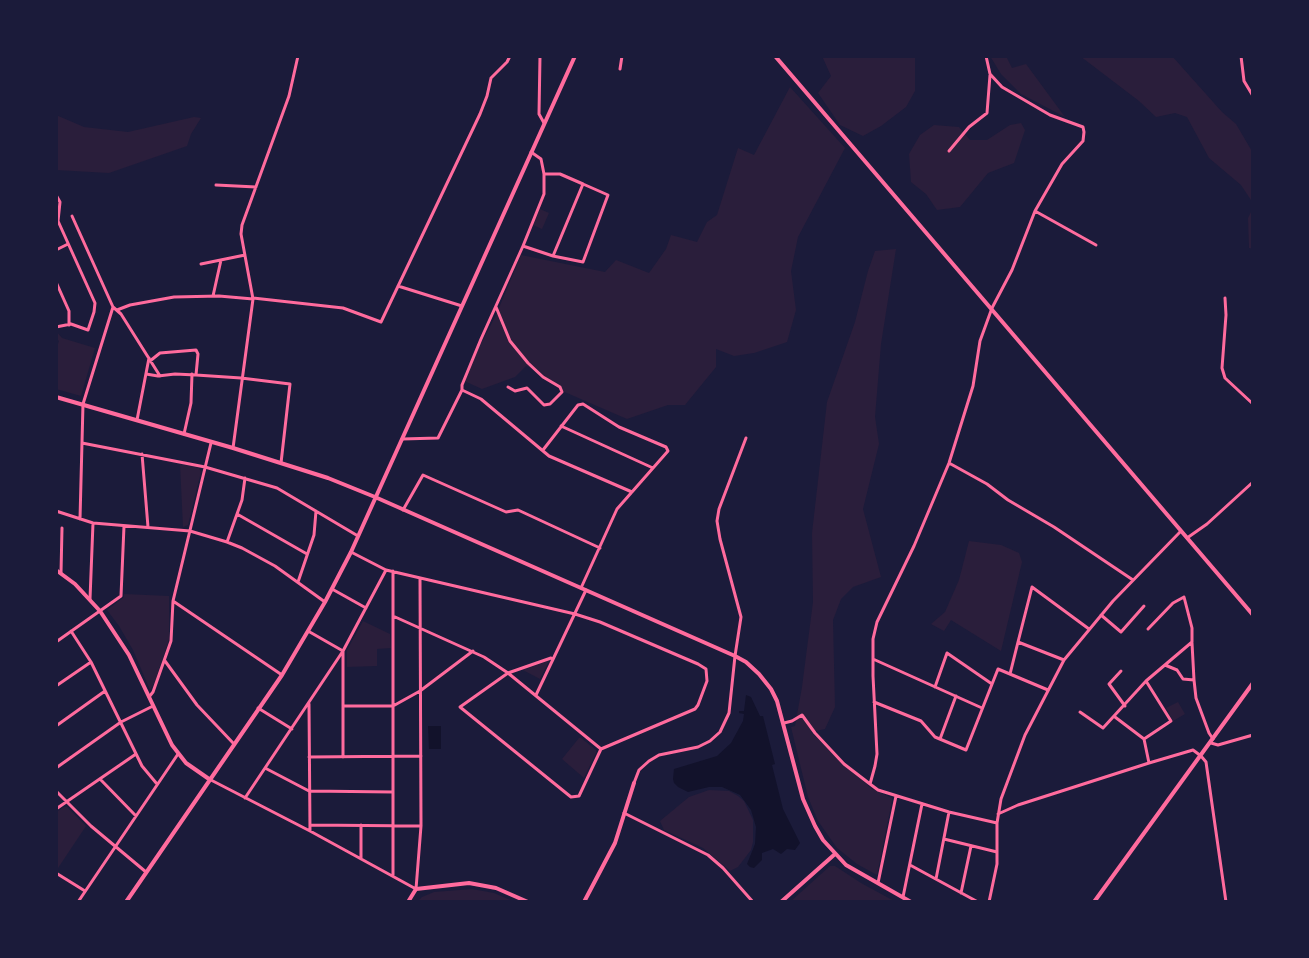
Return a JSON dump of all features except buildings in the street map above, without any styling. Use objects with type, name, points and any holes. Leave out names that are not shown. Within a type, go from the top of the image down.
[{"type":"street","points":[[233,448],[253,299],[241,234],[242,225],[289,96],[298,56]]},
{"type":"street","points":[[117,310],[130,305],[160,299],[213,296],[343,308],[381,322],[480,114],[491,78],[507,62],[510,56]]},
{"type":"street","points":[[540,56],[539,114],[544,123]]},
{"type":"street","points":[[126,902],[282,675],[332,589],[351,552],[574,56]]},
{"type":"street","points":[[620,69],[622,56]]},
{"type":"street","points":[[776,56],[1253,615]]},
{"type":"street","points":[[949,152],[969,127],[987,112],[990,74],[986,56]]},
{"type":"street","points":[[1240,56],[1244,80],[1253,96]]},
{"type":"street","points":[[870,784],[877,754],[873,639],[877,622],[914,546],[949,463],[973,386],[980,342],[992,308],[1012,270],[1035,211],[1062,164],[1083,141],[1083,127],[1050,115],[1014,95],[1002,87],[990,74]]},
{"type":"street","points":[[402,438],[438,438],[462,390],[462,385],[544,194],[544,174],[541,159],[531,152]]},
{"type":"street","points":[[523,246],[552,256],[583,262],[608,194],[560,174],[544,174]]},
{"type":"street","points":[[552,256],[583,184]]},
{"type":"street","points":[[216,185],[256,187]]},
{"type":"street","points":[[56,195],[60,202],[57,221],[95,303],[88,330],[69,325],[56,327]]},
{"type":"street","points":[[1035,211],[1096,245]]},
{"type":"street","points":[[72,216],[113,307],[121,314],[160,376]]},
{"type":"street","points":[[56,250],[68,244]]},
{"type":"street","points":[[201,264],[245,255]]},
{"type":"street","points":[[213,296],[221,260]]},
{"type":"street","points":[[56,282],[69,311],[69,325]]},
{"type":"street","points":[[398,286],[462,306]]},
{"type":"street","points":[[1226,298],[1222,368],[1225,378],[1253,404]]},
{"type":"street","points":[[80,519],[83,404],[113,307]]},
{"type":"street","points":[[496,307],[510,341],[528,363],[543,377],[560,387],[562,392],[550,404],[544,405],[527,388],[515,391],[508,387]]},
{"type":"street","points":[[137,420],[150,359],[160,353],[196,350],[198,354],[191,404],[184,434]]},
{"type":"street","points":[[146,374],[160,376],[194,374],[290,384],[281,463]]},
{"type":"street","points":[[462,390],[481,400],[549,456],[632,492]]},
{"type":"street","points":[[56,396],[328,478],[375,497],[746,662],[771,689],[777,701],[807,810],[823,840],[852,869],[911,902]]},
{"type":"street","points":[[536,695],[575,614],[617,509],[668,451],[666,447],[619,427],[583,404],[578,405],[543,450]]},
{"type":"street","points":[[561,426],[653,468]]},
{"type":"street","points":[[584,902],[615,843],[639,770],[648,761],[659,755],[698,747],[710,741],[720,732],[729,713],[741,617],[717,521],[718,509],[746,438]]},
{"type":"street","points":[[82,443],[206,467],[277,488],[358,536]]},
{"type":"street","points":[[149,697],[153,692],[171,641],[173,601],[212,443]]},
{"type":"street","points":[[142,454],[148,528]]},
{"type":"street","points":[[949,463],[987,484],[1008,500],[1070,537],[1133,580]]},
{"type":"street","points":[[403,510],[423,475],[506,512],[518,510],[600,548]]},
{"type":"street","points":[[227,542],[242,500],[245,478]]},
{"type":"street","points":[[1187,538],[1207,524],[1253,482]]},
{"type":"street","points":[[56,511],[93,523],[190,531],[227,542],[258,556],[325,602]]},
{"type":"street","points":[[298,582],[314,535],[316,511]]},
{"type":"street","points":[[237,514],[307,554]]},
{"type":"street","points":[[90,599],[93,523]]},
{"type":"street","points":[[56,642],[121,596],[124,526]]},
{"type":"street","points":[[61,573],[62,528]]},
{"type":"street","points":[[989,902],[997,864],[997,823],[1001,799],[1022,743],[1048,690],[1064,660],[1100,615],[1181,531]]},
{"type":"street","points":[[351,552],[386,570],[575,614],[600,622],[698,664],[706,669],[708,673],[707,681],[695,709],[601,749],[578,796],[571,797],[460,707],[508,673],[551,658],[553,659]]},
{"type":"street","points":[[56,570],[90,599],[100,611],[129,655],[172,745],[178,754],[196,771],[416,889],[455,884],[482,884],[528,902]]},
{"type":"street","points":[[245,798],[343,651],[386,570]]},
{"type":"street","points":[[393,876],[394,571]]},
{"type":"street","points":[[408,902],[416,889],[421,826],[420,578]]},
{"type":"street","points":[[1010,674],[1032,587],[1089,629]]},
{"type":"street","points":[[332,589],[366,608]]},
{"type":"street","points":[[1148,629],[1173,603],[1184,596],[1192,628],[1196,698],[1212,741],[1218,745],[1253,735]]},
{"type":"street","points":[[173,601],[282,675]]},
{"type":"street","points":[[1100,615],[1121,632],[1144,606]]},
{"type":"street","points":[[393,616],[484,657],[536,695],[601,749]]},
{"type":"street","points":[[71,631],[91,662],[142,766],[157,784]]},
{"type":"street","points":[[308,631],[343,651]]},
{"type":"street","points":[[1018,642],[1064,660]]},
{"type":"street","points":[[1080,712],[1103,728],[1146,681],[1192,642]]},
{"type":"street","points":[[343,651],[344,757]]},
{"type":"street","points":[[343,706],[393,706],[420,691],[472,651]]},
{"type":"street","points":[[935,687],[947,653],[992,684]]},
{"type":"street","points":[[873,659],[982,708]]},
{"type":"street","points":[[164,660],[196,705],[234,744]]},
{"type":"street","points":[[56,686],[91,662]]},
{"type":"street","points":[[1165,665],[1177,670],[1183,679],[1194,680]]},
{"type":"street","points":[[874,702],[921,721],[934,737],[966,750],[998,669],[1048,690]]},
{"type":"street","points":[[1121,671],[1109,684],[1125,706]]},
{"type":"street","points":[[1144,739],[1171,721],[1146,681]]},
{"type":"street","points":[[1094,902],[1253,683]]},
{"type":"street","points":[[56,726],[106,691]]},
{"type":"street","points":[[940,739],[956,696]]},
{"type":"street","points":[[309,704],[310,831]]},
{"type":"street","points":[[56,768],[121,722],[153,706]]},
{"type":"street","points":[[258,708],[292,729]]},
{"type":"street","points":[[784,723],[802,714],[815,733],[840,759],[878,790],[949,812],[997,823]]},
{"type":"street","points":[[1115,717],[1144,739],[1149,763]]},
{"type":"street","points":[[998,814],[1018,805],[1193,750],[1206,762],[1226,902]]},
{"type":"street","points":[[56,810],[136,754]]},
{"type":"street","points":[[78,902],[178,754]]},
{"type":"street","points":[[309,757],[421,756]]},
{"type":"street","points":[[265,768],[310,791],[393,792]]},
{"type":"street","points":[[100,779],[136,816]]},
{"type":"street","points":[[56,791],[90,825],[146,872]]},
{"type":"street","points":[[878,884],[896,796]]},
{"type":"street","points":[[903,897],[922,804]]},
{"type":"street","points":[[936,879],[949,812]]},
{"type":"street","points":[[624,813],[708,855],[724,868],[753,902]]},
{"type":"street","points":[[310,825],[421,826]]},
{"type":"street","points":[[361,825],[361,858]]},
{"type":"street","points":[[944,839],[997,852]]},
{"type":"street","points":[[961,893],[970,846]]},
{"type":"street","points":[[781,902],[835,854]]},
{"type":"street","points":[[910,865],[978,902]]},
{"type":"street","points":[[56,873],[85,891]]},
{"type":"shaded area","points":[[822,56],[915,56],[915,91],[906,107],[881,126],[863,136],[840,125],[818,93],[831,76]]},
{"type":"shaded area","points":[[990,56],[1006,56],[1012,68],[1026,64],[1065,117],[1021,94],[1001,74]]},
{"type":"shaded area","points":[[1080,56],[1172,56],[1222,112],[1236,124],[1253,153],[1253,203],[1241,185],[1209,158],[1187,117],[1175,113],[1156,117],[1139,101]]},
{"type":"shaded area","points":[[790,87],[845,148],[798,237],[791,271],[796,310],[787,342],[754,353],[734,356],[716,349],[716,367],[685,405],[668,405],[627,419],[560,390],[538,370],[526,366],[515,377],[482,389],[462,380],[496,315],[521,255],[605,272],[616,260],[649,273],[666,249],[671,235],[697,242],[707,222],[717,215],[738,148],[754,155]]},
{"type":"shaded area","points":[[56,115],[84,127],[128,132],[194,117],[201,118],[191,134],[187,146],[109,173],[56,170]]},
{"type":"shaded area","points":[[1021,123],[1025,130],[1014,163],[988,173],[960,207],[937,210],[926,194],[911,182],[909,154],[920,135],[934,125],[959,127],[970,140],[987,140],[1010,125]]},
{"type":"shaded area","points":[[1253,208],[1253,249],[1249,248],[1248,218]]},
{"type":"shaded area","points":[[540,209],[549,213],[542,229],[533,225]]},
{"type":"shaded area","points":[[896,249],[881,344],[875,417],[879,444],[863,509],[881,577],[853,587],[841,599],[833,620],[835,707],[825,729],[811,732],[847,768],[872,789],[892,798],[877,875],[857,864],[837,848],[818,821],[808,797],[791,727],[795,726],[802,687],[813,602],[812,533],[827,402],[855,322],[875,251]]},
{"type":"shaded area","points":[[56,331],[62,338],[95,348],[81,396],[56,389],[56,350],[59,341],[56,338]]},
{"type":"shaded area","points":[[180,464],[199,468],[201,472],[188,525],[183,527]]},
{"type":"shaded area","points":[[969,541],[1001,545],[1019,553],[1022,562],[1001,651],[951,620],[944,631],[931,624],[945,612],[959,580]]},
{"type":"shaded area","points":[[124,594],[169,596],[169,640],[154,684],[150,690],[133,650],[107,610],[124,597]]},
{"type":"shaded area","points":[[363,621],[390,634],[391,648],[377,649],[377,666],[347,667],[347,650]]},
{"type":"shaded area","points":[[549,661],[540,679],[523,670]]},
{"type":"shaded area","points":[[746,695],[751,697],[760,716],[763,716],[775,764],[772,765],[783,809],[800,843],[795,850],[787,849],[781,854],[773,849],[762,853],[762,860],[754,868],[747,864],[755,844],[756,827],[751,810],[740,795],[722,787],[709,787],[688,792],[678,787],[673,779],[674,769],[717,756],[731,743],[743,721],[744,714],[739,713],[739,711],[744,711]]},
{"type":"shaded area","points":[[1178,702],[1185,714],[1173,721],[1166,708]]},
{"type":"shaded area","points":[[428,726],[441,726],[441,749],[429,749]]},
{"type":"shaded area","points":[[579,738],[596,750],[584,778],[562,759]]},
{"type":"shaded area","points":[[709,790],[729,791],[738,796],[744,801],[753,820],[751,850],[738,867],[730,871],[703,848],[664,830],[660,821],[689,797]]},
{"type":"shaded area","points":[[67,807],[86,826],[56,871],[56,812]]},
{"type":"shaded area","points":[[830,866],[835,866],[896,902],[790,902]]},
{"type":"shaded area","points":[[472,889],[494,893],[515,902],[417,902],[422,897],[434,892]]}]
